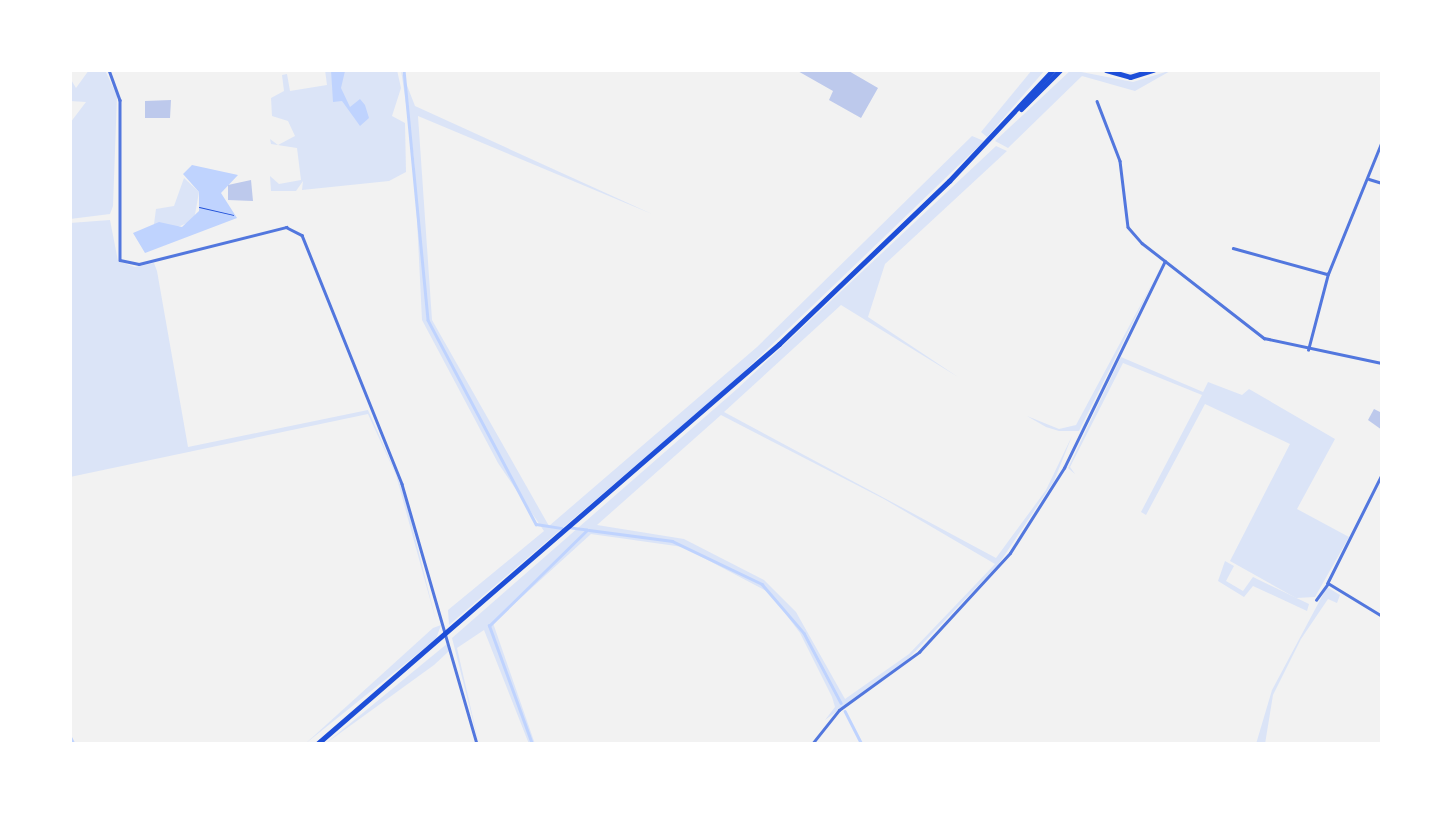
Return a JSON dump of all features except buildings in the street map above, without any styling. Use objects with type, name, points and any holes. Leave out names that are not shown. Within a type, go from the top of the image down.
[{"type":"main road","points":[[317,744],[590,512],[778,344],[983,147],[1057,70]]},
{"type":"main road","points":[[1106,70],[1130,77],[1153,70]]},
{"type":"street","points":[[109,70],[120,100],[120,260],[139,264],[296,229],[402,484],[478,744]]},
{"type":"street","points":[[1097,100],[1120,161],[1128,227],[1264,338],[1382,363]]},
{"type":"street","points":[[1308,350],[1328,274],[1382,141]]},
{"type":"street","points":[[1366,179],[1382,183]]},
{"type":"street","points":[[1234,248],[1328,274]]},
{"type":"street","points":[[812,744],[839,710],[919,652],[1010,553],[1064,468],[1165,261]]},
{"type":"street","points":[[1316,600],[1382,477]]},
{"type":"street","points":[[1328,583],[1382,616]]},
{"type":"path","points":[[199,207],[233,215]]},
{"type":"shaded area","points":[[89,70],[105,70],[117,96],[113,206],[110,214],[70,219],[70,123],[86,102],[70,101],[70,78],[76,88]]},
{"type":"shaded area","points":[[325,70],[397,70],[401,88],[392,116],[405,123],[406,172],[389,181],[302,190],[303,181],[296,191],[271,191],[270,176],[279,184],[301,180],[297,148],[271,144],[270,139],[278,145],[295,136],[288,121],[272,116],[271,98],[284,91],[282,75],[287,74],[290,91],[327,85]]},
{"type":"shaded area","points":[[401,70],[415,106],[652,214],[418,116],[432,320],[549,526],[757,347],[972,136],[984,141],[731,384],[449,625],[448,610],[544,531],[498,463],[422,320],[414,158]]},
{"type":"shaded area","points":[[1032,70],[1045,70],[987,137],[981,132]]},
{"type":"shaded area","points":[[1071,70],[1133,82],[1172,70],[1135,91],[1082,76],[1008,148],[995,141]]},
{"type":"shaded area","points":[[996,146],[1007,151],[885,264],[868,317],[958,377],[841,305],[724,412],[996,558],[1046,490],[1072,436],[1054,481],[998,565],[906,661],[825,720],[835,707],[832,697],[800,633],[770,593],[683,547],[591,534],[493,623],[535,744],[529,744],[484,630],[457,648],[479,744],[452,638],[737,389]],"holes":[[[721,415],[884,499],[995,564],[909,654],[845,699],[796,612],[764,580],[684,539],[597,525]]]},
{"type":"shaded area","points":[[184,178],[199,192],[194,220],[173,229],[154,224],[156,209],[174,206]]},
{"type":"shaded area","points":[[110,220],[118,261],[135,267],[154,263],[157,271],[188,447],[368,410],[397,476],[406,501],[436,621],[396,475],[368,414],[70,477],[70,223]]},
{"type":"shaded area","points":[[1154,280],[1079,431],[1059,431],[1027,416],[1059,429],[1076,425]]},
{"type":"shaded area","points":[[1121,357],[1203,392],[1208,382],[1242,395],[1249,389],[1335,439],[1297,509],[1349,537],[1315,597],[1296,598],[1230,561],[1290,444],[1205,404],[1146,515],[1141,512],[1202,395],[1123,363],[1070,467],[1075,474],[1068,468]]},
{"type":"shaded area","points":[[1225,561],[1234,566],[1226,581],[1243,591],[1253,577],[1309,604],[1307,611],[1253,586],[1244,597],[1218,581]]},
{"type":"shaded area","points":[[1327,587],[1340,595],[1337,603],[1328,599],[1301,639],[1273,695],[1265,744],[1256,744],[1272,690]]},
{"type":"shaded area","points":[[441,625],[436,639],[305,744],[433,628]]},
{"type":"shaded area","points":[[448,643],[449,651],[434,665],[325,744]]},
{"type":"water","points":[[331,70],[345,71],[341,88],[350,107],[360,99],[365,105],[369,118],[360,126],[342,101],[333,102]]},
{"type":"water","points":[[192,165],[238,175],[221,193],[237,218],[145,253],[133,233],[159,222],[182,227],[199,211],[199,192],[183,174]]},
{"type":"waterway","points":[[404,70],[428,320],[536,524],[562,528]]},
{"type":"waterway","points":[[532,744],[489,626],[587,530],[570,528]]},
{"type":"waterway","points":[[589,530],[672,541],[762,584],[804,633],[841,703]]},
{"type":"waterway","points":[[845,711],[862,744]]},
{"type":"waterway","points":[[70,736],[74,744]]}]
